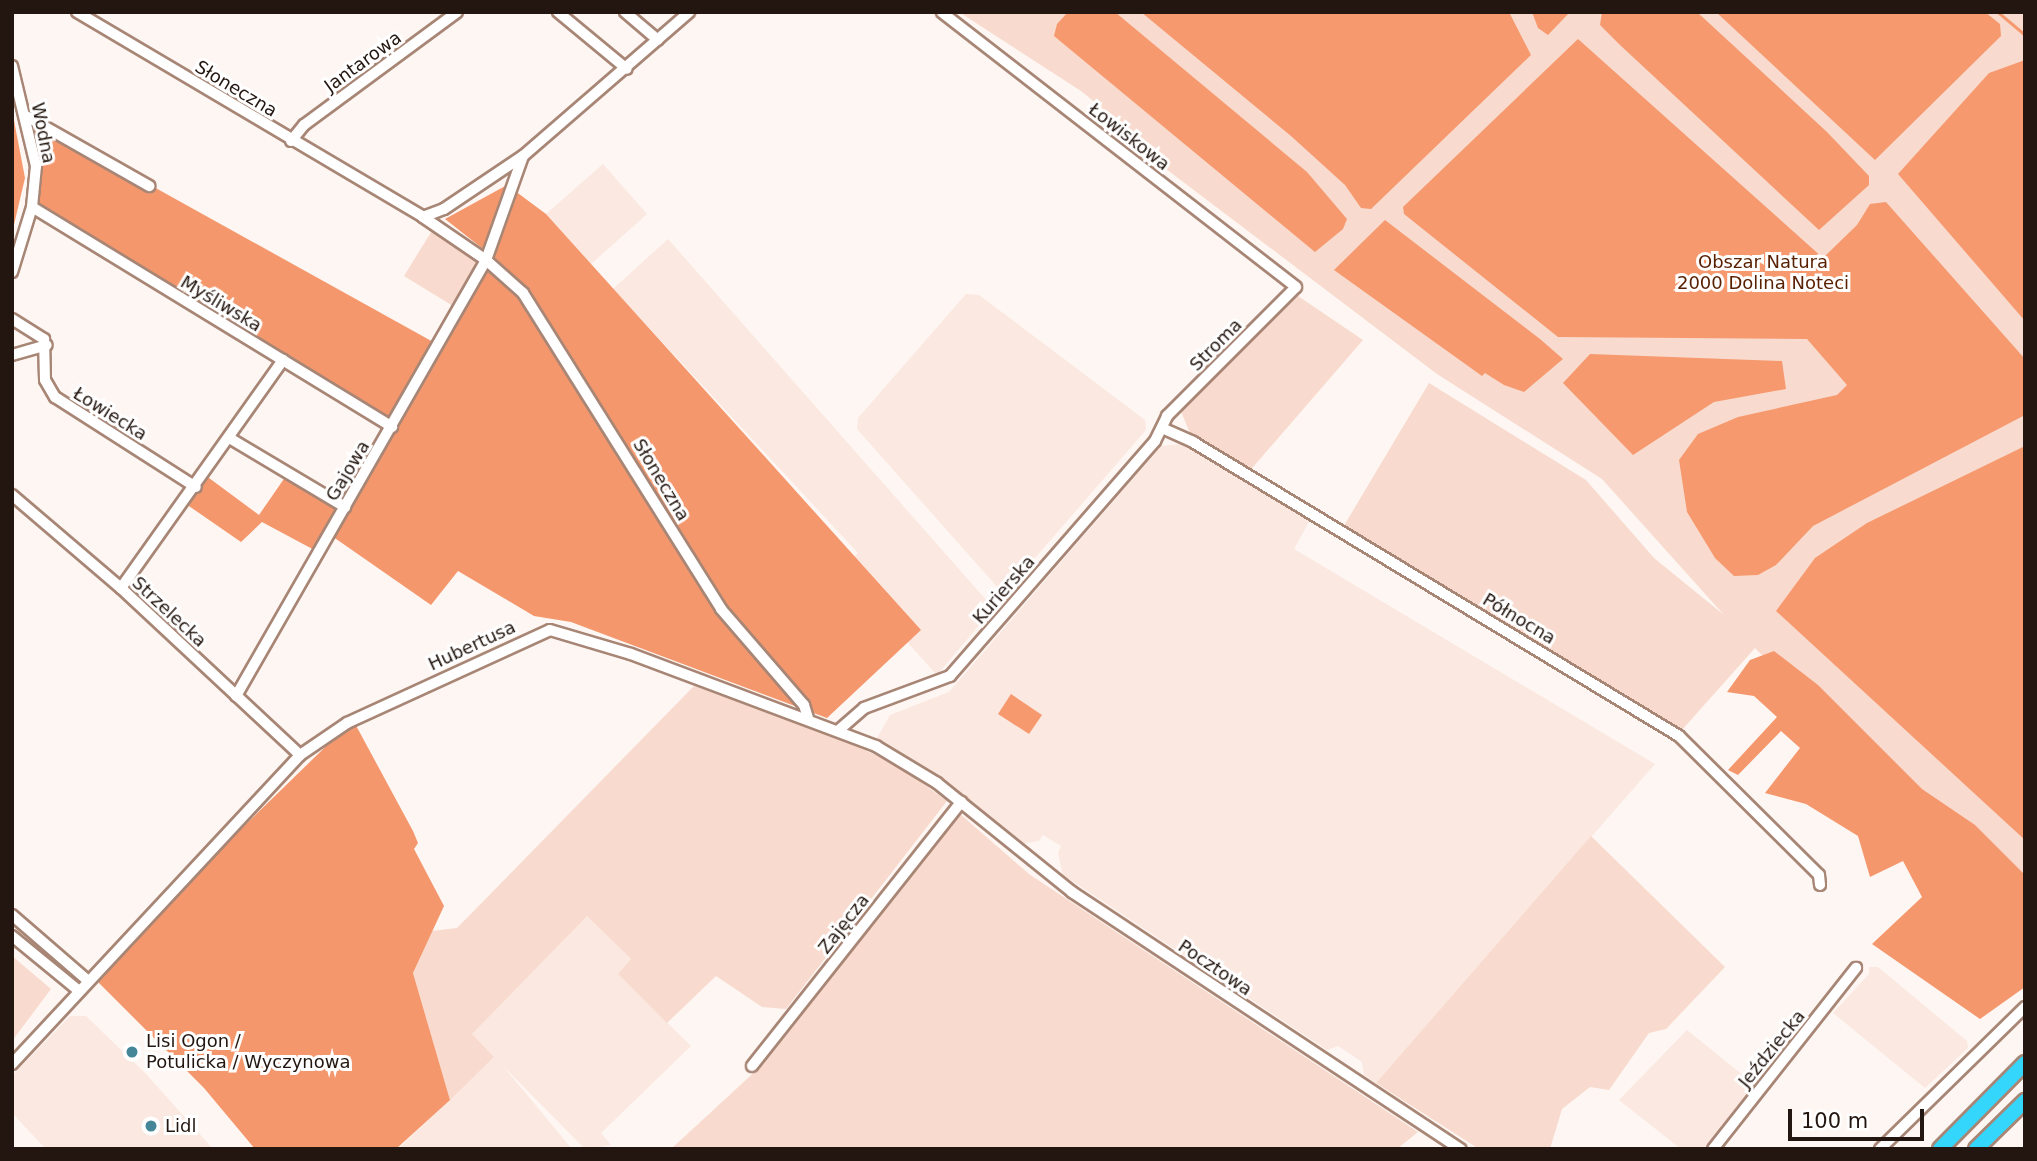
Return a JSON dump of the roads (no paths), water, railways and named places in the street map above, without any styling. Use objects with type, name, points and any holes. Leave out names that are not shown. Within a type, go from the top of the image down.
[{"type":"highway","points":[[1940,1149],[2025,1063]]},
{"type":"highway","points":[[1976,1149],[2025,1101]]},
{"type":"street","name":"Słoneczna","points":[[77,12],[423,217],[486,260],[523,293],[720,609],[804,705],[807,718]]},
{"type":"street","name":"Jantarowa","points":[[291,141],[304,125],[457,12]]},
{"type":"street","points":[[558,12],[627,69]]},
{"type":"street","points":[[625,12],[658,40]]},
{"type":"street","points":[[423,217],[444,209],[523,156],[627,69],[689,12]]},
{"type":"street","name":"Łowiskowa","points":[[942,12],[1296,287]]},
{"type":"street","name":"Wodna","points":[[12,66],[36,166],[33,207],[12,272]]},
{"type":"street","points":[[26,116],[149,186]]},
{"type":"street","points":[[486,260],[523,156]]},
{"type":"street","name":"Myśliwska","points":[[33,207],[392,427]]},
{"type":"street","name":"Gajowa","points":[[236,696],[486,260]]},
{"type":"street","name":"Stroma","points":[[1162,428],[1167,416],[1296,287]]},
{"type":"street","points":[[12,319],[47,345]]},
{"type":"street","points":[[12,355],[47,345]]},
{"type":"street","name":"Łowiecka","points":[[47,345],[44,380],[55,397],[197,486]]},
{"type":"street","points":[[121,588],[231,439],[283,360]]},
{"type":"street","name":"Kurierska","points":[[840,729],[864,708],[950,676],[1162,428]]},
{"type":"street","name":"Północna","points":[[1162,428],[1216,455],[1679,736],[1819,875],[1820,885]]},
{"type":"street","points":[[231,439],[345,507]]},
{"type":"street","name":"Strzelecka","points":[[12,495],[121,588],[300,755]]},
{"type":"street","name":"Hubertusa","points":[[12,1064],[87,980],[300,755],[347,723],[550,630],[840,729],[904,762],[961,802]]},
{"type":"street","name":"Zajęcza","points":[[752,1066],[961,802]]},
{"type":"street","name":"Pocztowa","points":[[961,802],[1072,892],[1461,1149]]},
{"type":"street","points":[[12,915],[87,980]]},
{"type":"street","points":[[12,936],[78,990]]},
{"type":"street","name":"Jeździecka","points":[[1713,1149],[1856,968]]},
{"type":"street","points":[[1880,1149],[2025,1007]]},
{"type":"waterway","points":[[1998,12],[2025,35]]},
{"type":"place","name":"Lisi Ogon / Potulicka / Wyczynowa","points":[[132,1052]]},
{"type":"place","name":"Lidl","points":[[151,1126]]},
{"type":"park label","name":"Obszar Natura 2000 Dolina Noteci","points":[[1763,273]]}]
